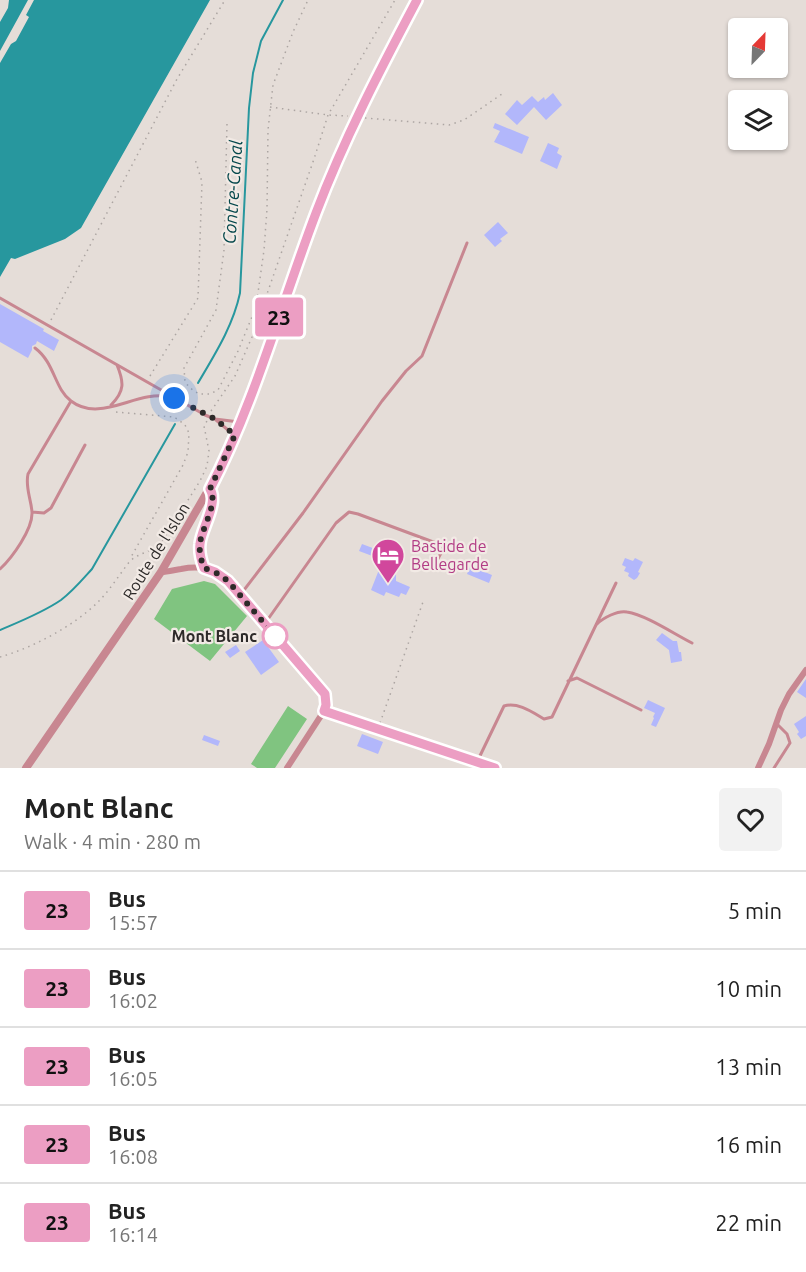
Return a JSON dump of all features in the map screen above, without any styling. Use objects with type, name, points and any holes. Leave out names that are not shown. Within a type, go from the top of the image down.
[{"type":"street","name":"Route de l'Islon","points":[[26,768],[161,572],[210,489],[241,422],[315,214],[337,159],[356,117],[417,0]]},
{"type":"street","points":[[204,568],[199,547],[213,502],[213,492],[210,489]]},
{"type":"street","points":[[161,572],[184,568],[204,568],[228,581],[325,694],[324,711],[287,768]]},
{"type":"street","points":[[758,768],[781,710],[806,670]]},
{"type":"street","points":[[324,711],[495,768]]},
{"type":"lane","points":[[240,596],[303,513],[382,400],[422,356],[467,243]]},
{"type":"lane","points":[[0,298],[174,398],[215,419],[235,435]]},
{"type":"lane","points":[[35,348],[51,366],[62,390],[71,401],[80,406],[101,409],[151,396],[163,395],[174,398]]},
{"type":"lane","points":[[110,406],[122,387],[123,381],[117,365]]},
{"type":"lane","points":[[0,569],[9,560],[31,521],[28,474],[71,401]]},
{"type":"lane","points":[[215,419],[241,422]]},
{"type":"lane","points":[[32,512],[44,513],[51,508],[85,445]]},
{"type":"lane","points":[[264,623],[336,523],[349,512],[436,543],[441,553],[432,570]]},
{"type":"lane","points":[[477,762],[504,706],[512,704],[544,718],[552,717],[616,583]]},
{"type":"lane","points":[[596,625],[602,619],[625,611],[641,616],[692,643]]},
{"type":"lane","points":[[568,681],[578,678],[641,710]]},
{"type":"lane","points":[[774,768],[790,743],[787,734],[776,723]]},
{"type":"path","points":[[48,326],[172,88],[225,0]]},
{"type":"path","points":[[228,124],[224,250],[216,310],[184,368],[185,382],[199,394],[210,394],[218,390],[238,351],[256,307],[264,250],[268,130],[273,85],[277,70],[308,0]]},
{"type":"path","points":[[210,413],[235,376],[252,338],[328,115],[394,0]]},
{"type":"path","points":[[270,107],[328,115],[449,124],[464,120],[502,94]]},
{"type":"path","points":[[147,382],[198,298],[202,182],[195,159]]},
{"type":"path","points":[[0,657],[41,641],[88,611],[106,593],[130,561],[183,465],[188,452],[189,433],[185,425],[174,417],[118,413],[112,411],[110,406]]},
{"type":"path","points":[[130,561],[161,543],[200,481],[209,458],[204,432],[206,422]]},
{"type":"path","points":[[378,729],[423,602]]},
{"type":"green space","points":[[204,581],[215,584],[247,616],[210,661],[154,619],[172,589]]},
{"type":"green space","points":[[288,706],[307,719],[275,768],[257,768],[251,764]]},
{"type":"water","points":[[9,0],[28,0],[0,51],[0,22],[8,8]]},
{"type":"water","points":[[34,0],[210,0],[81,228],[65,239],[15,259],[11,258],[0,277],[0,63],[11,44],[16,41],[29,17],[26,15]]},
{"type":"building","points":[[553,93],[562,105],[546,120],[534,107],[517,125],[505,114],[517,100],[522,105],[532,96],[538,102],[544,97],[545,100]]},
{"type":"building","points":[[495,123],[529,137],[522,154],[494,142],[500,131],[493,128]]},
{"type":"building","points":[[548,143],[559,148],[557,153],[562,156],[557,169],[540,161]]},
{"type":"building","points":[[498,222],[508,233],[495,247],[484,235]]},
{"type":"building","points":[[0,304],[59,340],[54,351],[37,341],[32,346],[28,358],[0,342]]},
{"type":"building","points":[[362,544],[386,553],[383,560],[359,551]]},
{"type":"building","points":[[625,558],[633,561],[635,558],[643,562],[638,572],[640,573],[634,580],[628,576],[629,573],[624,571],[626,567],[622,565]]},
{"type":"building","name":"Bastide de Bellegarde","points":[[382,562],[396,567],[396,581],[410,587],[406,595],[401,593],[399,597],[386,592],[384,596],[371,590]]},
{"type":"building","points":[[470,566],[492,575],[489,583],[467,574]]},
{"type":"building","points":[[662,633],[673,641],[677,641],[682,661],[671,663],[669,650],[656,640]]},
{"type":"building","points":[[263,640],[279,662],[261,675],[245,652]]},
{"type":"building","points":[[236,645],[240,651],[230,658],[225,652]]},
{"type":"building","points":[[806,679],[806,698],[797,692]]},
{"type":"building","points":[[648,700],[665,708],[656,727],[651,725],[655,713],[644,708]]},
{"type":"building","points":[[806,716],[806,736],[801,739],[794,724]]},
{"type":"building","points":[[362,734],[383,742],[378,754],[357,746]]},
{"type":"building","points":[[204,735],[220,741],[218,746],[202,740]]},
{"type":"waterway","name":"Contre-Canal","points":[[198,383],[228,328],[240,293],[249,108],[253,73],[261,41],[283,0]]},
{"type":"waterway","name":"Contre-Canal","points":[[0,630],[39,613],[61,600],[92,569],[175,424]]},
{"type":"bus line","name":"23","points":[[417,0],[356,117],[315,214],[248,404],[210,489],[213,492],[213,502],[199,547],[204,568],[228,581],[325,694],[324,711],[495,768]]},
{"type":"place","name":"Bastide de Bellegarde","points":[[388,584]]},
{"type":"place","name":"Mont Blanc","points":[[275,636]]},
{"type":"route","points":[[174,398],[215,419],[235,435],[210,489],[213,492],[213,502],[201,538],[200,555],[204,568],[228,581],[275,636]]}]
